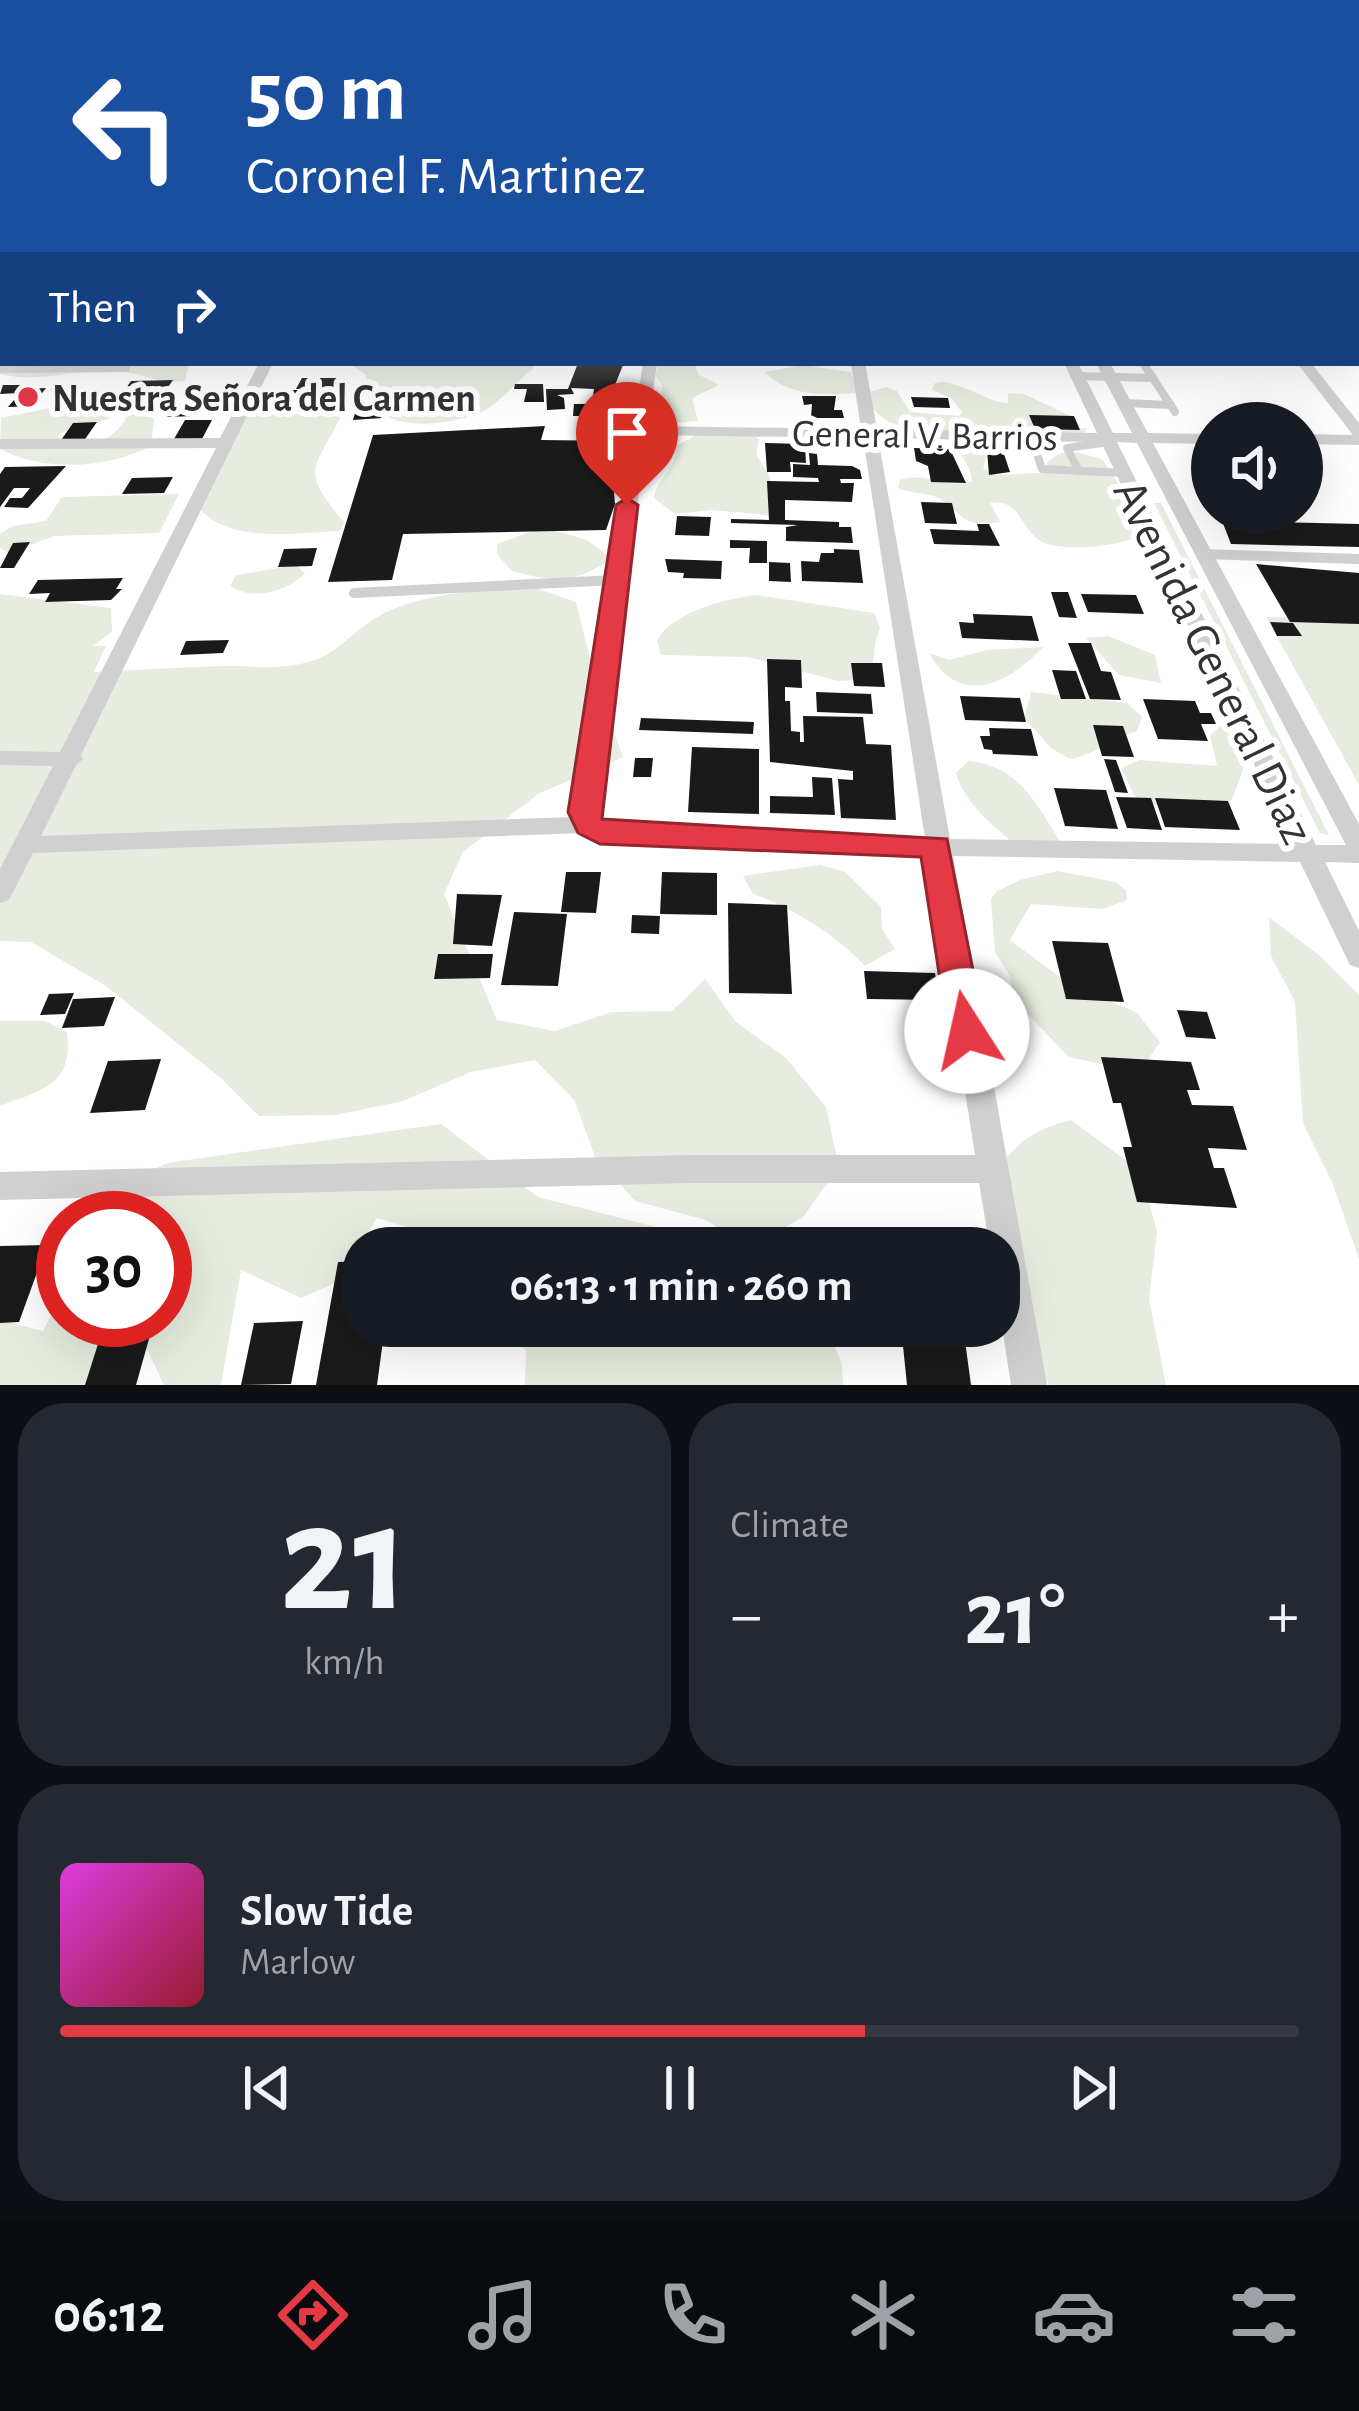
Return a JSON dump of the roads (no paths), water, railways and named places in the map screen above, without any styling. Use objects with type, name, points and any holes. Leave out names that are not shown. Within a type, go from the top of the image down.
[{"type":"street","points":[[0,894],[72,759],[264,366]]},
{"type":"street","points":[[649,366],[584,812],[589,825],[600,833],[935,847],[1359,851]]},
{"type":"street","points":[[858,366],[935,847],[1029,1385]]},
{"type":"street","points":[[1306,366],[1359,436]]},
{"type":"street","name":"Avenida General Diaz","points":[[1074,370],[1359,958]]},
{"type":"street","name":"Avenida General Diaz","points":[[1107,370],[1359,851]]},
{"type":"street","name":"General V. Barrios","points":[[638,430],[1191,439]]},
{"type":"street","points":[[1323,438],[1359,436]]},
{"type":"street","points":[[0,444],[224,443]]},
{"type":"street","points":[[0,758],[72,759]]},
{"type":"street","points":[[26,845],[589,825]]},
{"type":"street","points":[[0,1186],[692,1168],[990,1168]]},
{"type":"lane","points":[[1124,403],[1173,409],[1145,366]]},
{"type":"lane","points":[[0,369],[126,368]]},
{"type":"lane","points":[[1074,370],[1153,378]]},
{"type":"lane","points":[[1031,436],[1042,469],[1124,472]]},
{"type":"lane","points":[[1070,440],[1067,448],[1079,471]]},
{"type":"lane","points":[[1204,554],[1359,559]]},
{"type":"lane","points":[[354,593],[616,580]]},
{"type":"place","name":"Nuestra Señora del Carmen","points":[[28,397]]}]
